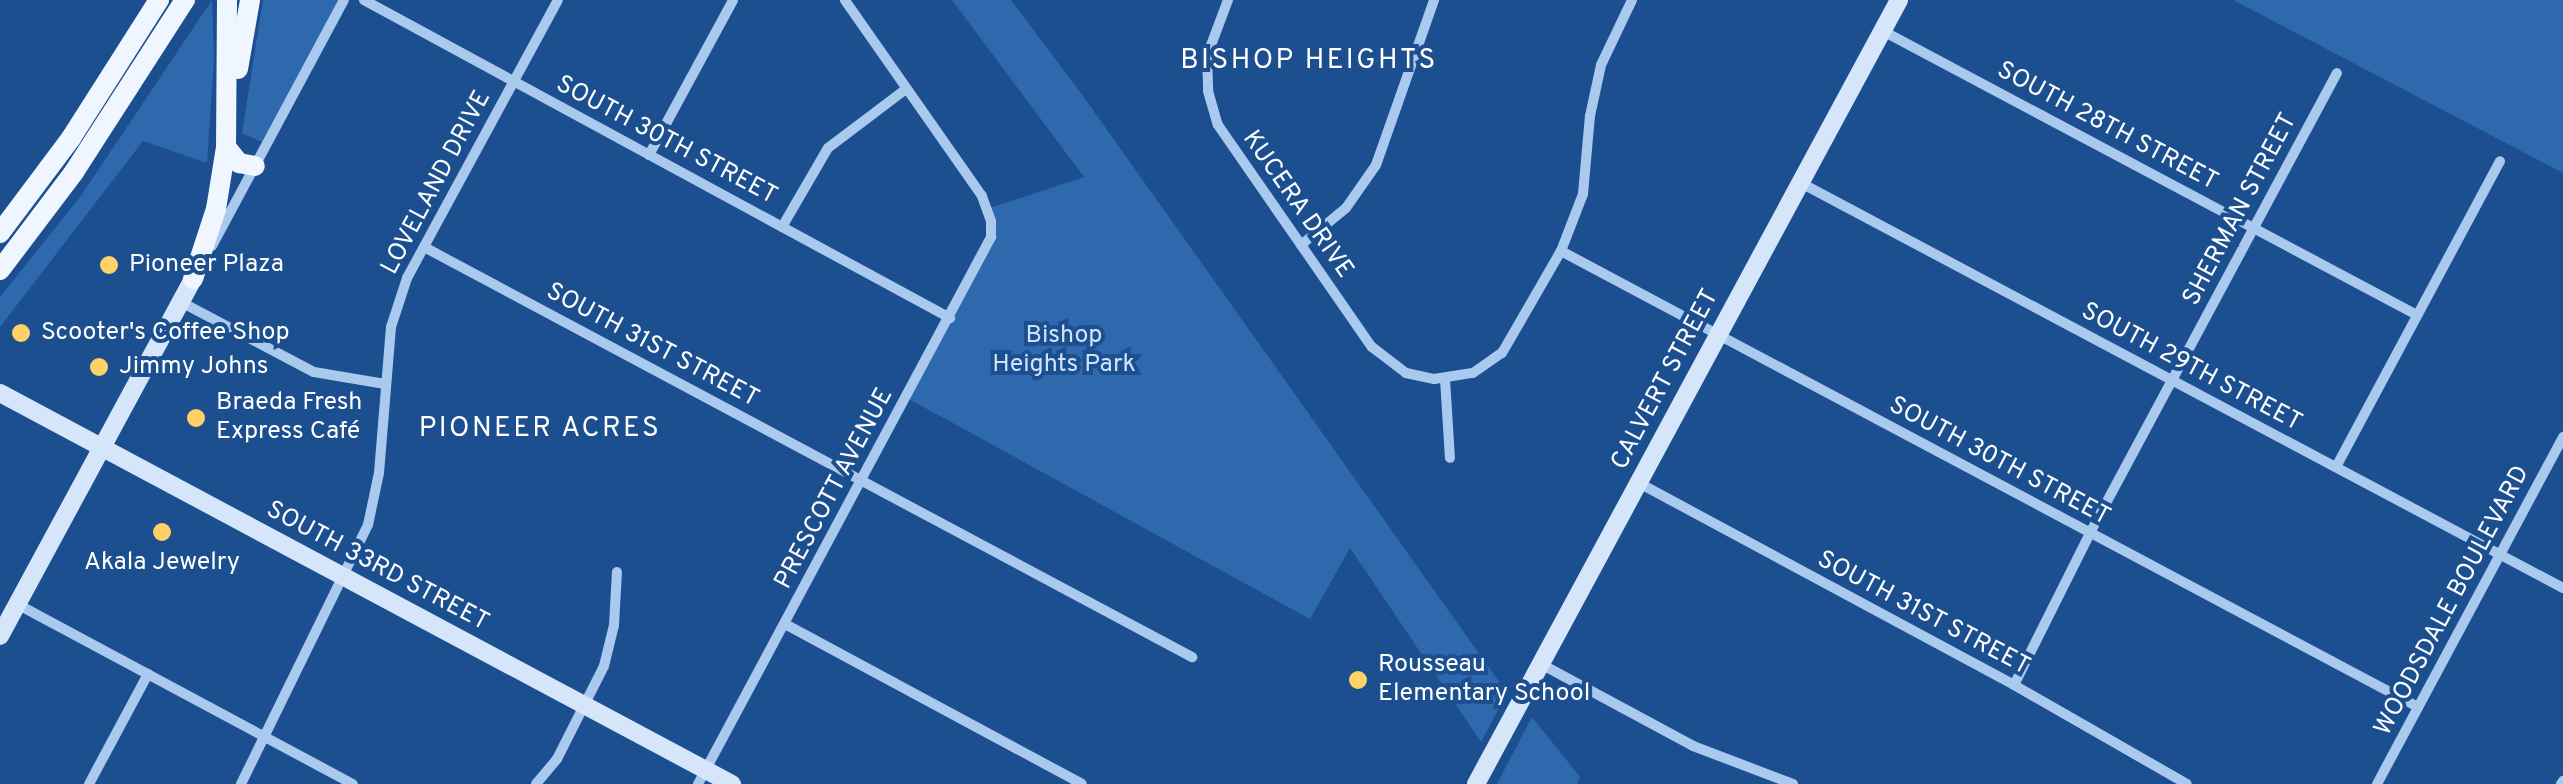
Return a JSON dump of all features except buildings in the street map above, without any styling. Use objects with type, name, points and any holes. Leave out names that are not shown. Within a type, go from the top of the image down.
[{"type":"main road","points":[[0,233],[70,138],[160,0]]},
{"type":"main road","points":[[0,270],[74,172],[185,0]]},
{"type":"main road","points":[[226,0],[227,138],[239,162],[255,166]]},
{"type":"main road","points":[[0,636],[193,279],[216,208],[250,0]]},
{"type":"main road","name":"CALVERT STREET","points":[[1476,784],[1900,0]]},
{"type":"main road","name":"SOUTH 33RD STREET","points":[[0,393],[585,706],[702,777],[732,784]]},
{"type":"street","points":[[193,279],[344,0]]},
{"type":"street","name":"SOUTH 30TH STREET","points":[[364,0],[950,318]]},
{"type":"street","name":"LOVELAND DRIVE","points":[[241,784],[262,735],[344,578],[374,501],[397,304],[558,0]]},
{"type":"street","points":[[649,155],[733,0]]},
{"type":"street","points":[[782,226],[828,148],[906,89],[845,0]]},
{"type":"street","name":"KUCERA DRIVE","points":[[1228,0],[1207,56],[1212,109],[1227,141],[1382,358],[1406,372],[1445,379]]},
{"type":"street","points":[[1300,246],[1346,208],[1376,165],[1434,0]]},
{"type":"street","points":[[1450,458],[1445,379],[1473,373],[1502,354],[1561,251],[1583,194],[1595,89],[1612,38],[1632,0]]},
{"type":"street","name":"SOUTH 28TH STREET","points":[[1883,30],[2418,315]]},
{"type":"street","name":"SHERMAN STREET","points":[[2014,685],[2090,533],[2337,73]]},
{"type":"street","name":"PRESCOTT AVENUE","points":[[702,777],[991,237],[987,208],[906,89]]},
{"type":"street","points":[[2336,467],[2500,161]]},
{"type":"street","name":"SOUTH 29TH STREET","points":[[1801,183],[2563,588]]},
{"type":"street","name":"SOUTH 31ST STREET","points":[[424,247],[1192,657]]},
{"type":"street","name":"SOUTH 30TH STREET","points":[[1561,251],[2418,708]]},
{"type":"street","points":[[181,302],[314,372],[385,384]]},
{"type":"street","name":"WOODSDALE BOULEVARD","points":[[2377,784],[2563,437]]},
{"type":"street","name":"SOUTH 31ST STREET","points":[[1639,483],[2014,685],[2187,784]]},
{"type":"street","points":[[536,784],[556,759],[585,706],[610,646],[617,572]]},
{"type":"street","points":[[17,604],[353,784]]},
{"type":"street","points":[[784,624],[1082,784]]},
{"type":"street","points":[[1541,664],[1756,778],[1793,784]]},
{"type":"street","points":[[89,784],[148,674]]},
{"type":"green space","points":[[212,0],[214,59],[207,163],[143,141],[0,327],[0,297],[80,197]]},
{"type":"green space","points":[[263,0],[344,0],[266,144],[242,133]]},
{"type":"green space","name":"Bishop Heights Park","points":[[952,0],[1011,0],[1083,96],[1507,693],[1481,742],[1350,548],[1310,619],[907,398],[986,250],[987,209],[1084,177]]},
{"type":"green space","points":[[2233,0],[2563,0],[2563,173]]},
{"type":"green space","points":[[1532,717],[1580,777],[1577,784],[1497,784]]},
{"type":"place","name":"Pioneer Plaza","points":[[109,265]]},
{"type":"place","name":"Scooter's Coffee Shop","points":[[21,333]]},
{"type":"place","name":"Jimmy Johns","points":[[99,367]]},
{"type":"place","name":"Braeda Fresh Express Café","points":[[196,418]]},
{"type":"place","name":"Akala Jewelry","points":[[162,532]]},
{"type":"place","name":"Rousseau Elementary School","points":[[1358,680]]},
{"type":"district","name":"BISHOP HEIGHTS","points":[[1309,61]]},
{"type":"district","name":"PIONEER ACRES","points":[[540,429]]}]
